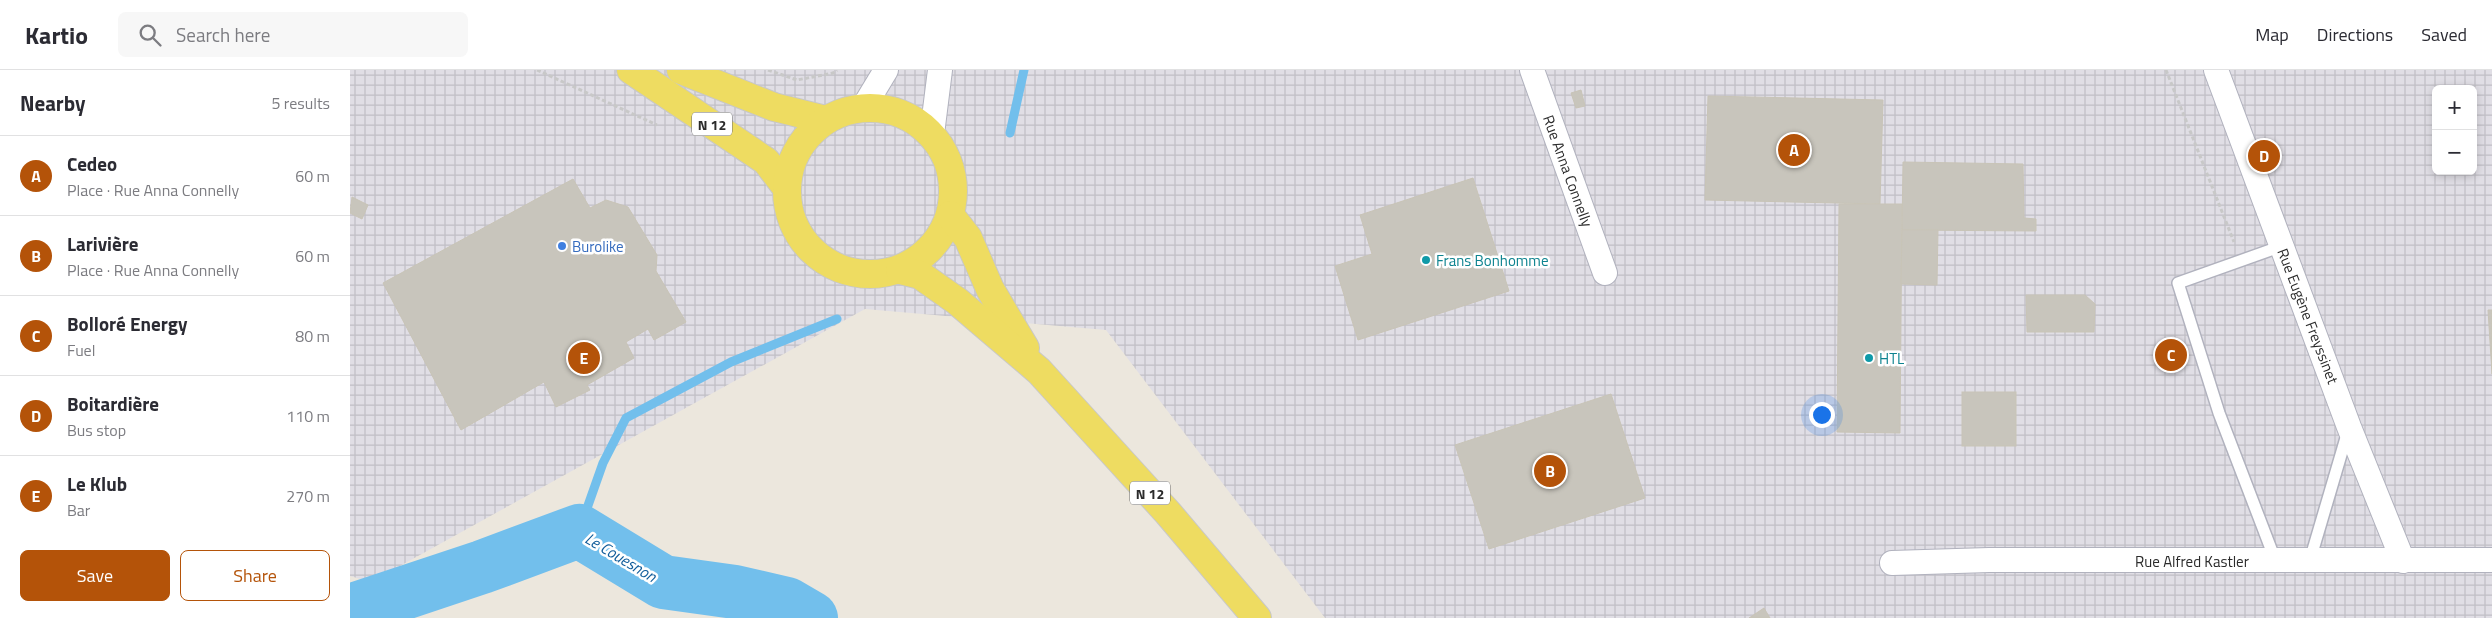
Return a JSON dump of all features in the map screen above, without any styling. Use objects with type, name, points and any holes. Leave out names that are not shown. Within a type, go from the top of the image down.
[{"type":"main road","name":"N 12","points":[[631,70],[766,161],[786,187]]},
{"type":"main road","name":"N 12","points":[[682,70],[774,107],[826,120]]},
{"type":"main road","points":[[863,108],[888,110],[912,119],[932,134],[947,159],[953,187],[950,216],[939,239],[922,257],[900,270],[872,275],[845,272],[820,259],[801,239],[789,214],[786,187],[789,167],[797,148],[810,132],[826,120],[850,110],[863,108]]},
{"type":"main road","name":"N 12","points":[[950,216],[968,238],[990,289],[1039,371]]},
{"type":"main road","name":"N 12","points":[[900,270],[920,275],[957,301],[1039,371],[1168,513],[1257,618]]},
{"type":"street","points":[[863,108],[886,70]]},
{"type":"street","points":[[932,134],[940,70]]},
{"type":"street","name":"Rue Anna Connelly","points":[[1532,70],[1605,273]]},
{"type":"street","name":"Rue Eugène Freyssinet","points":[[2216,70],[2350,427],[2403,561]]},
{"type":"street","name":"Rue Alfred Kastler","points":[[1892,563],[1989,560],[2276,562],[2310,560],[2492,560]]},
{"type":"lane","points":[[2276,562],[2219,413],[2178,283],[2282,246]]},
{"type":"lane","points":[[2310,560],[2350,427]]},
{"type":"path","points":[[768,70],[797,80],[833,73],[837,70]]},
{"type":"path","points":[[2166,70],[2241,260]]},
{"type":"shaded area","points":[[350,70],[2492,70],[2492,618],[1325,618],[1106,330],[865,309],[371,582],[350,576]]},
{"type":"building","points":[[1581,90],[1585,106],[1576,108],[1571,93]]},
{"type":"building","points":[[1708,96],[1883,100],[1880,204],[1705,200]]},
{"type":"building","points":[[1903,162],[2023,164],[2024,218],[2036,219],[2036,231],[1902,230]]},
{"type":"building","name":"Frans Bonhomme","points":[[1473,178],[1509,291],[1358,340],[1335,266],[1372,254],[1360,215]]},
{"type":"building","points":[[573,179],[590,208],[606,200],[628,207],[657,255],[656,271],[686,322],[654,340],[648,329],[626,342],[634,358],[587,385],[590,390],[556,407],[544,382],[461,430],[383,283]]},
{"type":"building","points":[[352,197],[368,205],[362,219],[350,213]]},
{"type":"building","name":"HTL","points":[[1839,204],[1902,204],[1900,433],[1837,432]]},
{"type":"building","points":[[1902,230],[1938,230],[1937,285],[1901,284]]},
{"type":"building","points":[[2026,295],[2085,295],[2095,304],[2094,332],[2027,332]]},
{"type":"building","points":[[2488,310],[2492,310],[2492,374]]},
{"type":"building","points":[[1962,392],[2016,392],[2016,446],[1962,446]]},
{"type":"building","points":[[1611,394],[1645,498],[1489,549],[1455,445]]},
{"type":"building","points":[[1764,608],[1770,618],[1749,618]]},
{"type":"waterway","points":[[1010,133],[1024,70]]},
{"type":"waterway","points":[[579,531],[603,463],[626,418],[731,362],[837,319]]},
{"type":"waterway","name":"Le Couesnon","points":[[350,611],[482,567],[579,531],[663,582],[735,592],[787,604],[811,618]]},
{"type":"place","name":"Cedeo","points":[[1794,150]]},
{"type":"place","name":"Boitardière","points":[[2264,156]]},
{"type":"place","name":"Burolike","points":[[562,246]]},
{"type":"place","name":"Frans Bonhomme","points":[[1426,260]]},
{"type":"place","name":"Bolloré Energy","points":[[2171,355]]},
{"type":"place","name":"Le Klub","points":[[584,358]]},
{"type":"place","name":"HTL","points":[[1869,358]]},
{"type":"place","name":"Larivière","points":[[1550,471]]}]
